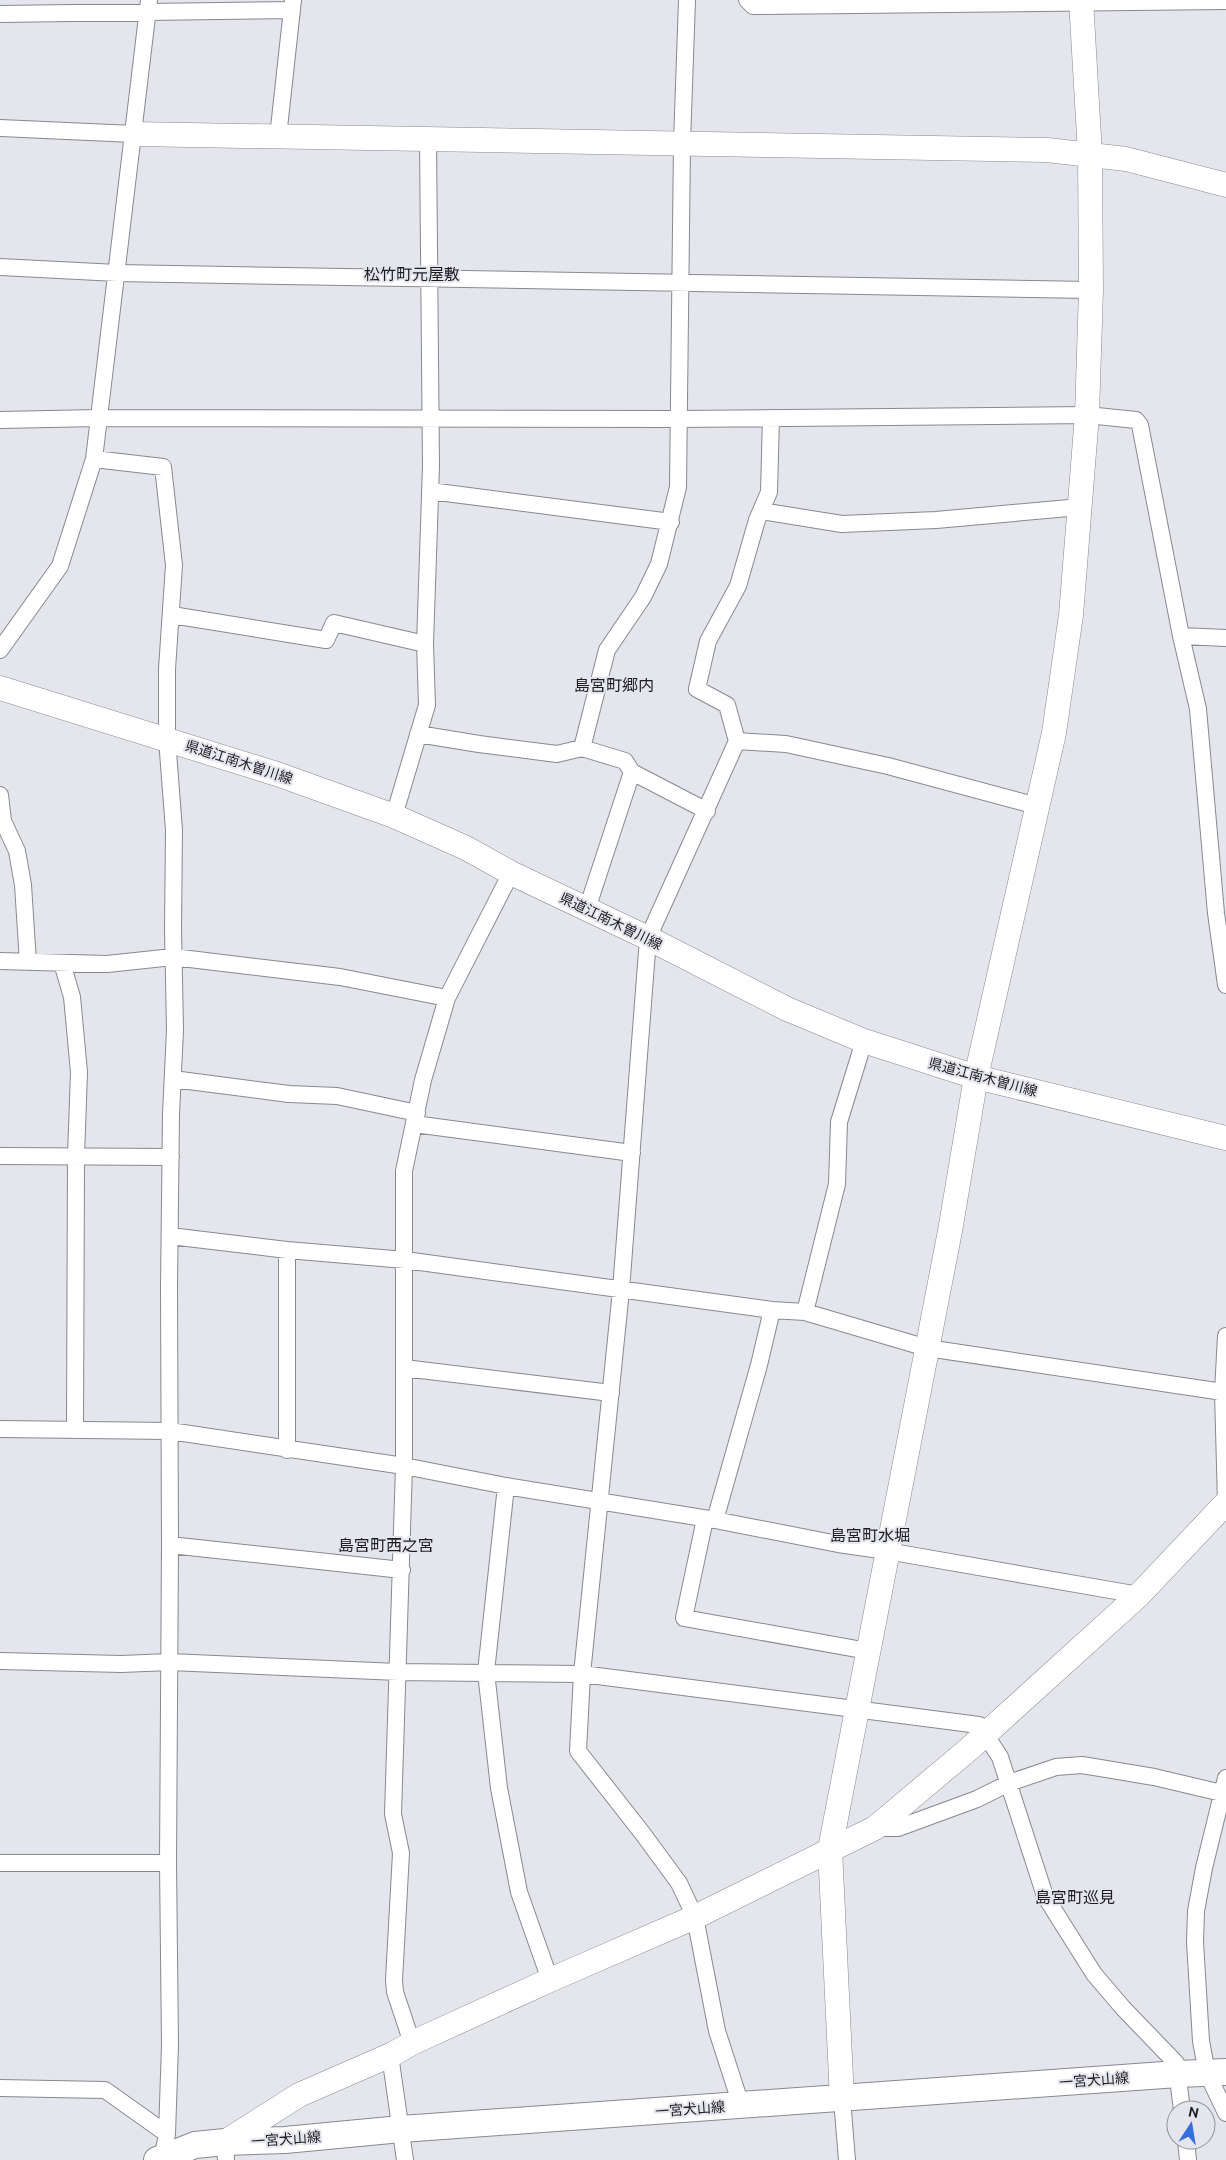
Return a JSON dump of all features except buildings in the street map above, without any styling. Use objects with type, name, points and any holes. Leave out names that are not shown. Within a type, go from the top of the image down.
[{"type":"main road","name":"一宮犬山線","points":[[162,2153],[195,2145],[226,2151],[285,2140],[401,2129],[1178,2074],[1217,2073]]},
{"type":"street","points":[[582,748],[606,650],[643,597],[659,564],[678,488],[682,281],[682,143],[687,0]]},
{"type":"street","points":[[747,0],[754,6],[1081,1],[1226,1]]},
{"type":"street","points":[[847,2160],[842,2099],[830,1849],[927,1348],[976,1076],[1054,733],[1070,625],[1087,415],[1091,290],[1090,154],[1081,1]]},
{"type":"street","points":[[0,14],[148,6],[293,5],[278,137]]},
{"type":"street","points":[[0,650],[60,566],[94,459],[148,6]]},
{"type":"street","points":[[0,128],[134,134],[1047,150],[1126,159],[1226,185]]},
{"type":"street","points":[[394,816],[427,705],[426,644],[430,491],[428,140]]},
{"type":"street","points":[[0,267],[117,273],[682,281],[1091,290]]},
{"type":"street","points":[[0,420],[98,418],[678,419],[1087,415],[1136,420],[1140,425],[1181,636],[1198,709],[1221,913],[1226,985]]},
{"type":"street","points":[[741,2105],[717,2031],[695,1917],[679,1883],[578,1751],[582,1674],[621,1290],[648,938],[737,741],[727,705],[697,689],[708,641],[738,586],[761,511],[769,492],[771,418]]},
{"type":"street","points":[[94,459],[163,467],[174,565],[167,669],[167,739],[174,830],[175,1030],[170,1236],[168,1863],[170,2045],[162,2153]]},
{"type":"street","points":[[430,491],[670,522]]},
{"type":"street","points":[[761,511],[842,524],[936,520],[1080,507]]},
{"type":"street","points":[[172,615],[326,640],[334,623],[426,644]]},
{"type":"street","points":[[1181,636],[1226,638]]},
{"type":"street","name":"県道江南木曽川線","points":[[0,690],[167,739],[277,774],[394,816],[466,848],[511,873],[648,938],[788,1009],[864,1042],[976,1076],[1226,1138]]},
{"type":"street","points":[[418,734],[557,754],[582,748],[625,761],[632,772],[707,811]]},
{"type":"street","points":[[737,741],[795,746],[888,766],[1037,806]]},
{"type":"street","points":[[587,909],[632,772]]},
{"type":"street","points":[[0,795],[5,837],[17,851],[23,885],[28,962]]},
{"type":"street","points":[[412,2043],[394,1980],[401,1853],[393,1814],[404,1466],[404,1171],[423,1080],[447,998],[511,873]]},
{"type":"street","points":[[0,961],[106,964],[174,957],[340,977],[447,998]]},
{"type":"street","points":[[62,963],[72,997],[79,1072],[76,1156],[76,1430]]},
{"type":"street","points":[[805,1312],[837,1184],[839,1122],[864,1042]]},
{"type":"street","points":[[173,1079],[290,1094],[337,1096],[415,1118],[632,1153]]},
{"type":"street","points":[[0,1156],[171,1157]]},
{"type":"street","points":[[170,1236],[287,1250],[405,1260],[772,1310],[805,1312],[927,1348],[1223,1392]]},
{"type":"street","points":[[287,1250],[287,1450]]},
{"type":"street","points":[[772,1310],[759,1365],[710,1519],[684,1618],[868,1652]]},
{"type":"street","points":[[226,2151],[299,2095],[390,2055],[412,2043],[550,1980],[695,1917],[875,1828],[985,1735],[1139,1595],[1226,1503],[1223,1392],[1226,1336]]},
{"type":"street","points":[[404,1368],[611,1393]]},
{"type":"street","points":[[0,1429],[170,1431],[404,1466],[506,1486],[710,1519],[838,1544],[888,1550],[1139,1595]]},
{"type":"street","points":[[506,1486],[486,1672],[499,1788],[519,1892],[550,1980]]},
{"type":"street","points":[[170,1545],[402,1570]]},
{"type":"street","points":[[0,1661],[121,1664],[170,1662],[398,1672],[582,1674],[980,1725],[1000,1756],[1045,1896],[1094,1974],[1122,2008],[1176,2063],[1181,2100]]},
{"type":"street","points":[[875,1828],[898,1828],[977,1799],[1010,1783],[1056,1767],[1082,1766],[1225,1789],[1196,1910],[1195,1942],[1201,2041],[1217,2073],[1226,2113]]},
{"type":"street","points":[[0,1863],[168,1863]]},
{"type":"street","points":[[390,2055],[405,2160]]},
{"type":"street","points":[[0,2088],[105,2090],[162,2153]]},
{"type":"district","name":"松竹町元屋敷","points":[[412,274]]},
{"type":"district","name":"島宮町郷内","points":[[614,685]]},
{"type":"district","name":"島宮町水堀","points":[[870,1535]]},
{"type":"district","name":"島宮町西之宮","points":[[386,1545]]},
{"type":"district","name":"島宮町巡見","points":[[1075,1897]]}]
